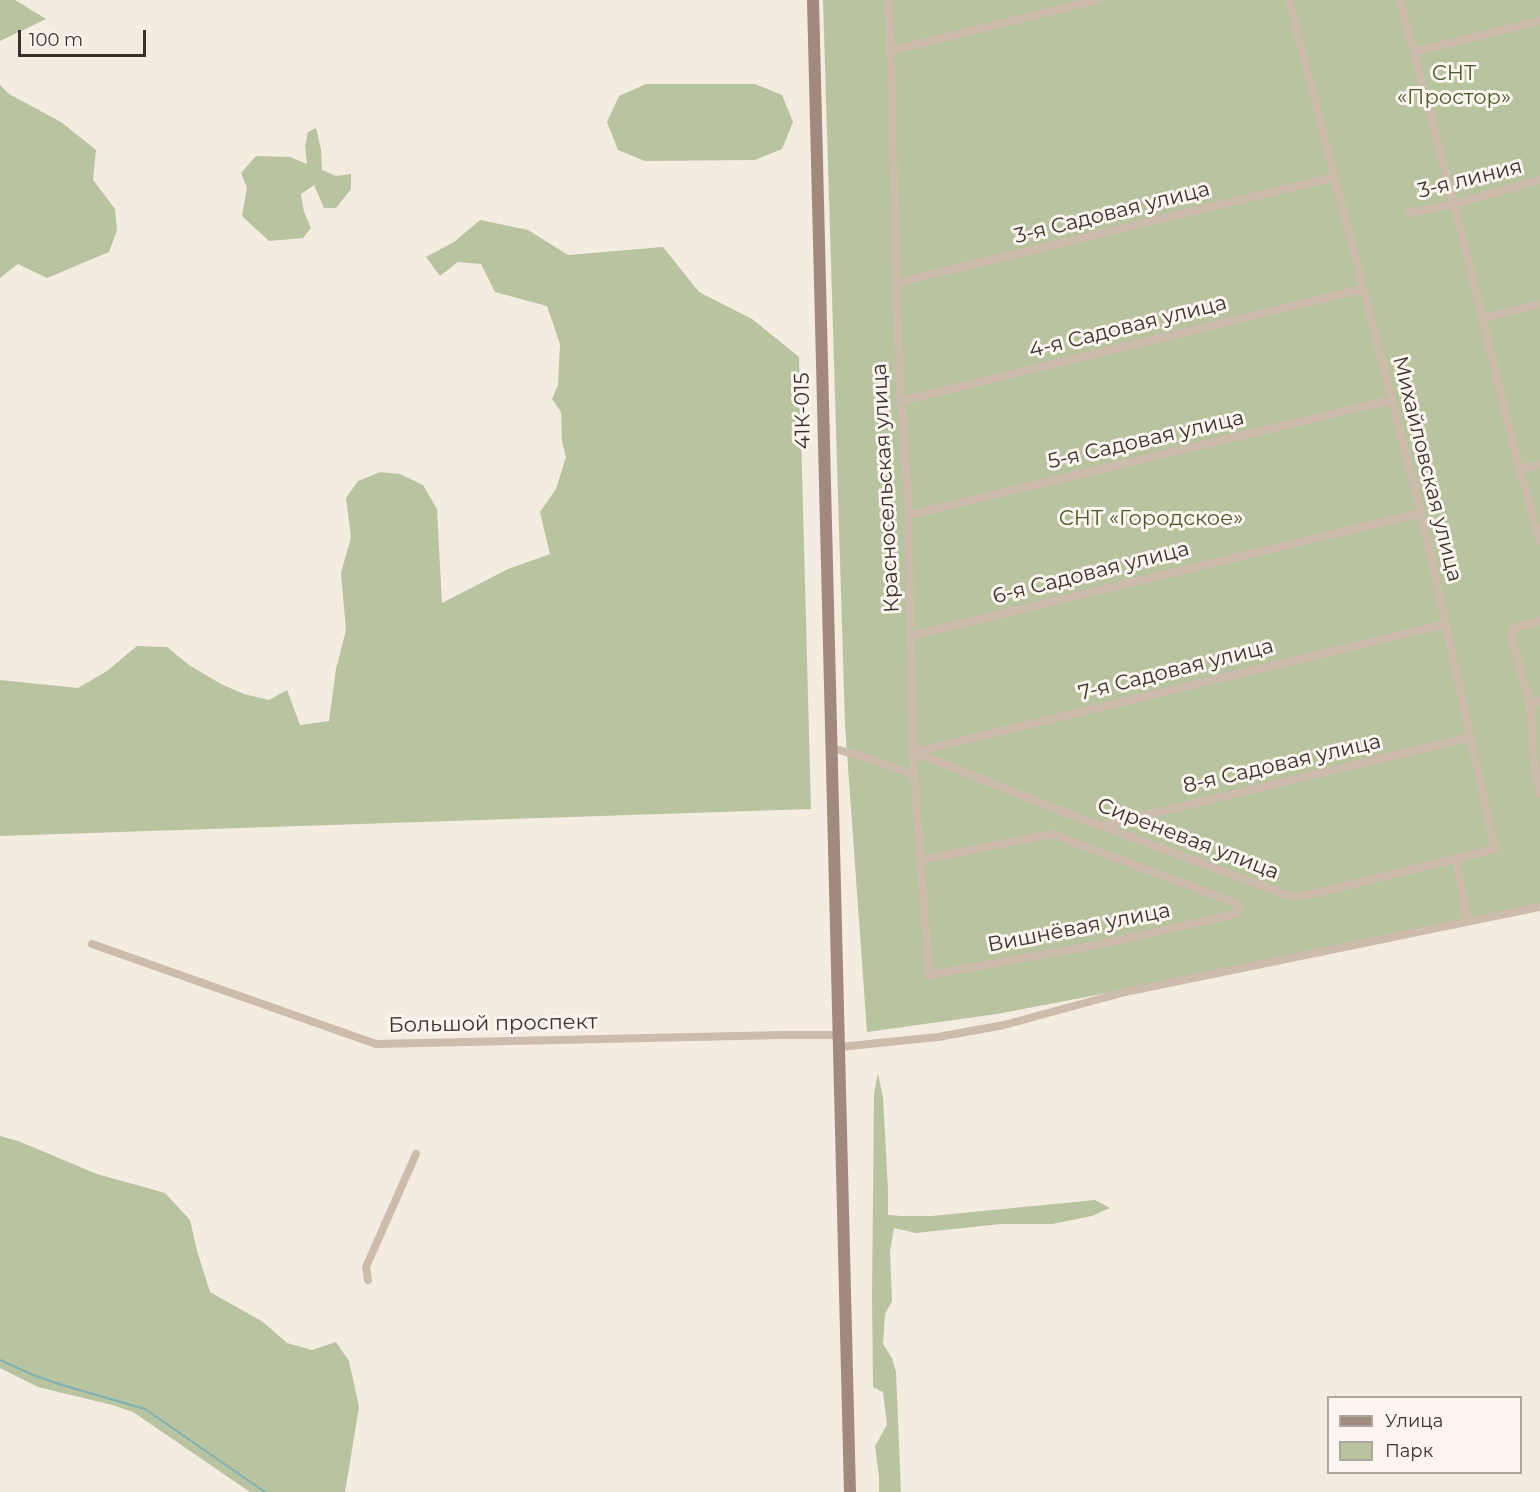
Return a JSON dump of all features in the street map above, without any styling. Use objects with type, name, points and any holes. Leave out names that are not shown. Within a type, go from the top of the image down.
[{"type":"main road","name":"41К-015","points":[[813,0],[850,1492]]},
{"type":"street","name":"Красносельская улица","points":[[889,0],[896,283],[909,515],[914,775],[928,975]]},
{"type":"street","points":[[890,51],[1097,0]]},
{"type":"street","name":"Михайловская улица","points":[[1288,0],[1421,513],[1495,849],[1456,859]]},
{"type":"street","points":[[1400,0],[1540,541]]},
{"type":"street","points":[[1414,52],[1540,21]]},
{"type":"street","name":"3-я Садовая улица","points":[[896,283],[1335,177]]},
{"type":"street","name":"3-я линия","points":[[1409,213],[1454,204],[1540,180]]},
{"type":"street","name":"4-я Садовая улица","points":[[901,401],[1363,289]]},
{"type":"street","points":[[1483,318],[1540,304]]},
{"type":"street","name":"5-я Садовая улица","points":[[909,515],[1391,400]]},
{"type":"street","points":[[1519,467],[1540,464]]},
{"type":"street","name":"6-я Садовая улица","points":[[910,636],[1421,513]]},
{"type":"street","points":[[1540,621],[1514,628],[1512,634],[1530,704],[1540,794]]},
{"type":"street","name":"7-я Садовая улица","points":[[914,752],[1446,624]]},
{"type":"street","points":[[1530,704],[1540,701]]},
{"type":"street","name":"8-я Садовая улица","points":[[1101,826],[1471,737]]},
{"type":"street","points":[[831,748],[862,756],[914,775]]},
{"type":"street","name":"Сиреневая улица","points":[[914,752],[1056,809],[1292,897],[1456,859]]},
{"type":"street","name":"Вишнёвая улица","points":[[921,860],[1052,834],[1236,903],[1239,909],[1236,914],[1097,945],[928,975]]},
{"type":"street","points":[[1456,859],[1468,921]]},
{"type":"street","name":"Большой проспект","points":[[92,944],[376,1044],[783,1035],[840,1041],[938,1037],[1004,1025],[1125,992],[1540,907]]},
{"type":"street","points":[[368,1280],[366,1268],[416,1154]]},
{"type":"green space","points":[[0,0],[15,0],[46,19],[0,41]]},
{"type":"green space","name":"СНТ «Городское»","points":[[823,0],[1540,0],[1540,907],[997,1014],[867,1032],[845,725]]},
{"type":"green space","points":[[646,84],[755,84],[782,95],[793,122],[782,149],[755,160],[645,161],[618,150],[607,122],[619,96]]},
{"type":"green space","points":[[0,85],[9,94],[61,122],[96,150],[93,180],[115,209],[117,230],[109,252],[47,278],[18,264],[0,278]]},
{"type":"green space","points":[[316,128],[321,149],[322,170],[336,176],[351,174],[351,189],[336,208],[324,208],[314,185],[301,194],[304,212],[311,228],[303,238],[269,241],[242,216],[247,188],[241,173],[256,156],[290,157],[307,164],[305,146],[308,132]]},
{"type":"green space","points":[[480,220],[528,230],[568,255],[663,247],[699,292],[752,319],[799,357],[811,809],[0,836],[0,680],[78,688],[107,671],[137,646],[167,647],[189,665],[221,684],[244,694],[269,700],[287,690],[300,725],[329,721],[336,669],[346,630],[341,573],[351,537],[346,498],[358,481],[380,472],[400,474],[423,485],[437,509],[442,603],[508,569],[550,554],[540,512],[556,489],[566,457],[562,441],[561,412],[552,399],[558,385],[560,344],[547,306],[495,292],[481,264],[458,262],[440,276],[426,257],[454,242]]},
{"type":"green space","points":[[878,1073],[883,1098],[888,1215],[932,1216],[1095,1200],[1110,1208],[1092,1216],[1052,1224],[1001,1224],[916,1233],[894,1228],[890,1252],[892,1301],[885,1314],[883,1344],[892,1358],[896,1372],[901,1492],[879,1492],[875,1446],[887,1425],[883,1392],[873,1387],[874,1093]]},
{"type":"green space","points":[[0,1136],[18,1141],[97,1174],[165,1193],[190,1220],[210,1292],[263,1322],[287,1343],[312,1350],[336,1342],[349,1361],[359,1407],[345,1492],[250,1492],[133,1412],[38,1387],[0,1368]]},
{"type":"waterway","points":[[0,1360],[62,1385],[145,1409],[265,1492]]},
{"type":"park label","name":"СНТ «Простор»","points":[[1454,86]]}]
